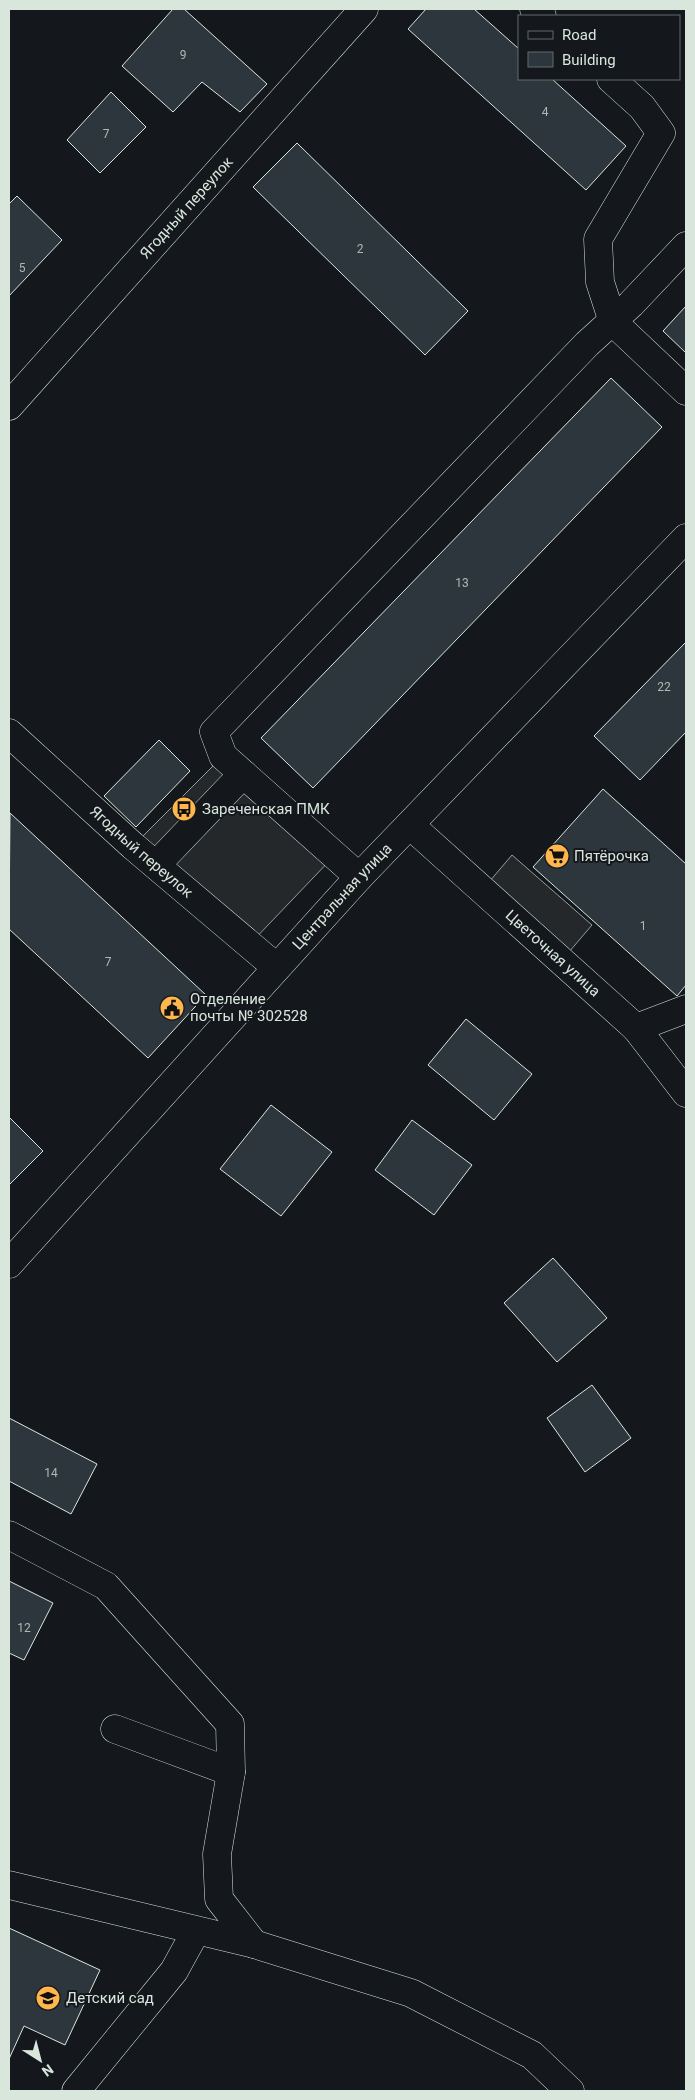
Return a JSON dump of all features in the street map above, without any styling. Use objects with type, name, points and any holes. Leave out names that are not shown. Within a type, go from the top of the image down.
[{"type":"street","name":"Ягодный переулок","points":[[9,406],[364,9]]},
{"type":"street","points":[[612,80],[642,107],[661,133],[598,239],[600,282],[613,322],[686,391]]},
{"type":"street","points":[[359,877],[223,756],[214,732],[587,344],[613,322],[686,246]]},
{"type":"street","name":"Центральная улица","points":[[9,1264],[359,877],[686,538]]},
{"type":"street","name":"Ягодный переулок","points":[[9,733],[156,865],[276,967]]},
{"type":"street","points":[[156,865],[243,774]]},
{"type":"street","name":"Цветочная улица","points":[[410,825],[636,1028],[686,1093]]},
{"type":"street","points":[[636,1028],[686,1009]]},
{"type":"street","points":[[9,1535],[106,1586],[230,1724],[231,1772],[217,1854],[219,1899],[254,1944]]},
{"type":"street","points":[[115,1729],[231,1772]]},
{"type":"street","points":[[9,1885],[254,1944],[411,1993],[532,2055],[570,2091]]},
{"type":"street","points":[[76,2091],[174,1971],[196,1931]]},
{"type":"shaded area","points":[[223,756],[334,856],[249,945],[133,846]]},
{"type":"shaded area","points":[[512,855],[592,925],[569,952],[489,882]]},
{"type":"building","points":[[173,9],[184,9],[267,84],[240,112],[202,82],[173,112],[122,66]]},
{"type":"building","points":[[426,9],[474,9],[518,48],[518,80],[553,80],[626,146],[586,190],[408,29]]},
{"type":"building","points":[[111,92],[146,127],[100,173],[67,140]]},
{"type":"building","points":[[297,143],[468,311],[425,355],[253,187]]},
{"type":"building","points":[[17,196],[62,240],[9,296],[9,204]]},
{"type":"building","points":[[686,306],[686,353],[663,331]]},
{"type":"building","points":[[611,378],[662,427],[313,788],[261,738]]},
{"type":"building","points":[[686,642],[686,732],[640,780],[594,736]]},
{"type":"building","points":[[159,740],[190,771],[136,827],[104,796]]},
{"type":"building","points":[[603,789],[686,864],[686,985],[677,996],[533,867]]},
{"type":"building","points":[[10,813],[206,995],[148,1058],[9,929]]},
{"type":"building","points":[[466,1019],[532,1074],[494,1120],[428,1065]]},
{"type":"building","points":[[271,1105],[332,1152],[281,1216],[220,1169]]},
{"type":"building","points":[[9,1117],[43,1151],[9,1185]]},
{"type":"building","points":[[412,1120],[472,1165],[434,1215],[375,1170]]},
{"type":"building","points":[[553,1258],[607,1318],[557,1362],[504,1303]]},
{"type":"building","points":[[592,1385],[631,1438],[585,1472],[547,1418]]},
{"type":"building","points":[[9,1418],[97,1464],[71,1514],[9,1481]]},
{"type":"building","points":[[9,1581],[53,1603],[24,1660],[9,1653]]},
{"type":"building","name":"Детский сад","points":[[9,1928],[100,1970],[65,2045],[24,2026],[9,2059]]},
{"type":"place","name":"Зареченская ПМК","points":[[184,809]]},
{"type":"place","name":"Пятёрочка","points":[[557,856]]},
{"type":"place","name":"Отделение почты № 302528","points":[[172,1008]]},
{"type":"place","name":"Детский сад","points":[[48,1998]]}]
